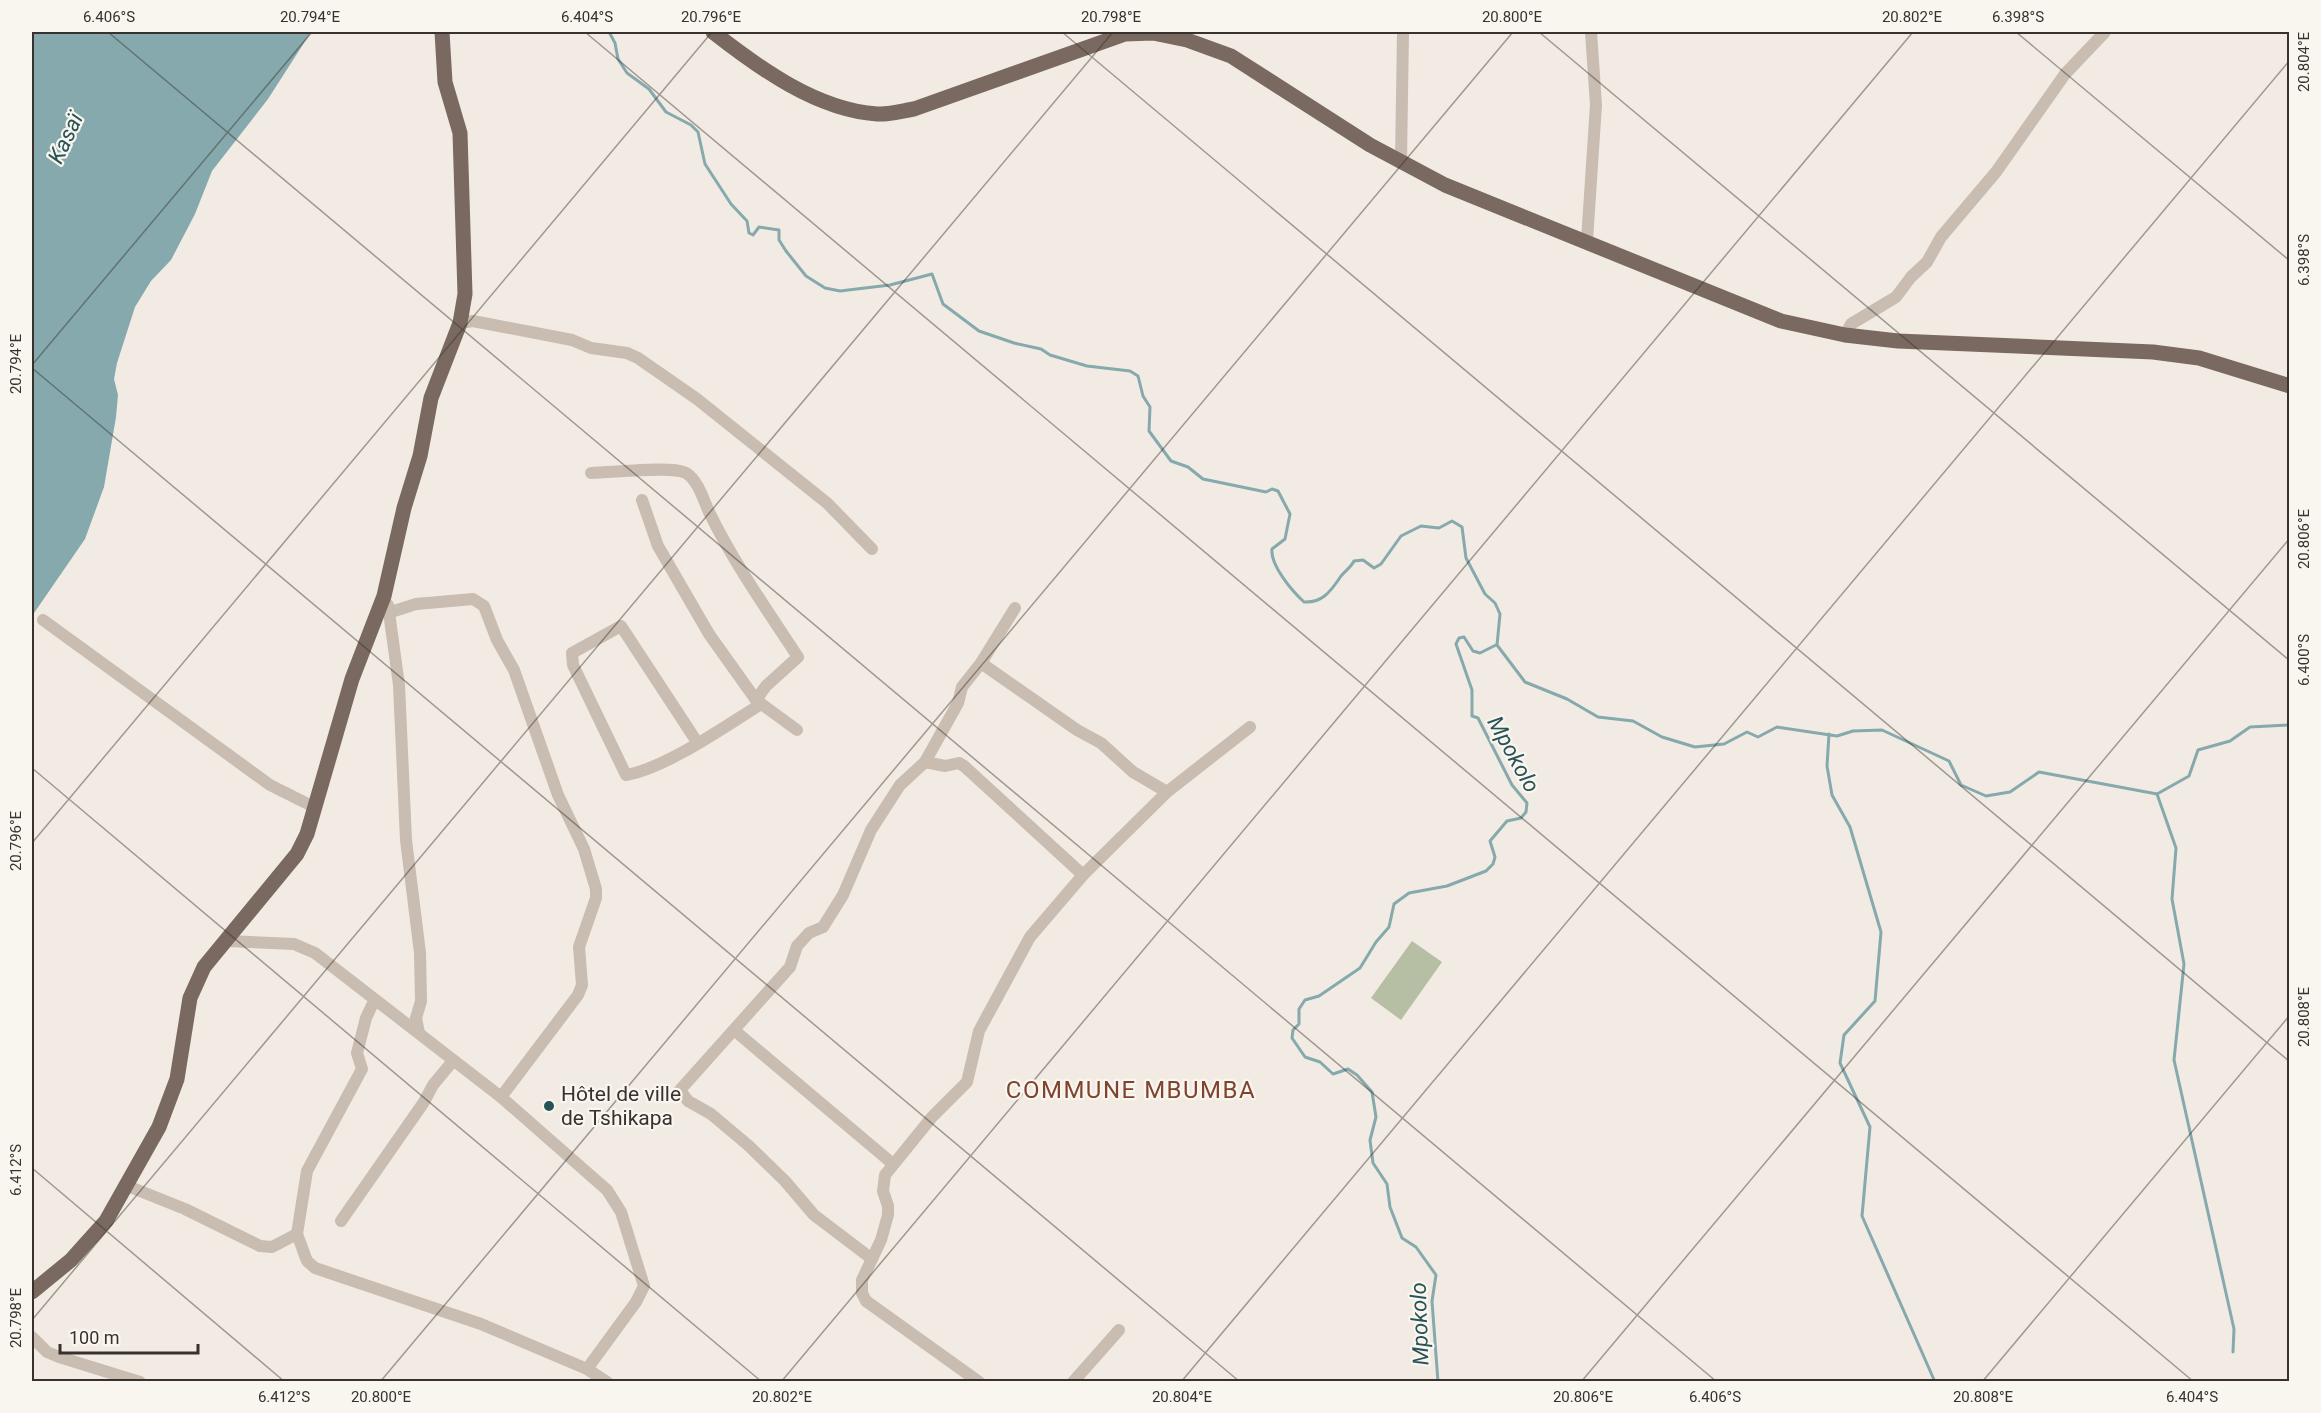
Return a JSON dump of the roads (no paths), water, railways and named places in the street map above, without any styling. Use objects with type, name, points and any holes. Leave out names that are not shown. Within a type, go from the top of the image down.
[{"type":"main road","points":[[32,1292],[71,1260],[106,1221],[159,1127],[177,1079],[190,998],[204,968],[297,854],[307,834],[352,679],[384,596],[404,508],[420,456],[431,398],[460,323],[465,294],[466,263],[460,133],[445,82],[442,32]]},
{"type":"main road","points":[[713,32],[741,54],[792,86],[840,107],[878,114],[914,109],[1125,34],[1153,33],[1186,40],[1232,56],[1306,105],[1444,185],[1534,223],[1587,240],[1781,321],[1845,335],[1898,340],[2153,352],[2199,358],[2289,386]]},
{"type":"street","points":[[1401,161],[1403,32]]},
{"type":"street","points":[[1587,240],[1596,105],[1591,32]]},
{"type":"street","points":[[1845,335],[1851,324],[1896,297],[1911,277],[1927,262],[1941,237],[1996,172],[2065,74],[2105,32]]},
{"type":"street","points":[[460,323],[473,321],[556,337],[638,358],[697,399],[817,496],[872,549]]},
{"type":"street","points":[[591,473],[620,473],[662,468],[686,473],[697,486],[720,533],[798,657],[766,686],[758,702],[697,742],[644,772],[626,775],[573,665],[572,653],[621,626],[697,742]]},
{"type":"street","points":[[642,500],[658,546],[687,599],[758,702],[797,730]]},
{"type":"street","points":[[384,596],[391,612],[399,685],[406,840],[420,953],[421,1000],[416,1018],[418,1033]]},
{"type":"street","points":[[391,612],[416,604],[473,599],[484,606],[497,639],[514,670],[558,795],[585,849],[596,889],[596,898],[579,947],[582,985],[578,995],[501,1097]]},
{"type":"street","points":[[872,1259],[814,1215],[785,1181],[749,1146],[711,1114],[684,1097],[680,1090],[790,967],[797,946],[809,933],[823,927],[843,895],[881,812],[900,785],[925,762],[958,702],[962,687],[981,663],[1015,608]]},
{"type":"street","points":[[43,620],[270,785],[314,807]]},
{"type":"street","points":[[981,663],[1077,730],[1101,743],[1133,772],[1167,792]]},
{"type":"street","points":[[979,1382],[866,1301],[862,1280],[888,1215],[888,1206],[883,1191],[885,1175],[932,1117],[967,1082],[979,1031],[1030,937],[1083,875],[1167,792],[1251,727]]},
{"type":"street","points":[[925,762],[945,766],[961,763],[1083,875]]},
{"type":"street","points":[[228,941],[294,944],[315,953],[452,1062],[501,1097],[611,1195],[621,1212],[644,1279],[642,1292],[636,1302],[587,1369]]},
{"type":"street","points":[[374,1001],[366,1018],[357,1053],[362,1069],[307,1171],[297,1234],[307,1261],[315,1268],[481,1324],[587,1369],[607,1382]]},
{"type":"street","points":[[734,1030],[892,1164]]},
{"type":"street","points":[[341,1221],[424,1102],[433,1085],[452,1062]]},
{"type":"street","points":[[125,1185],[185,1209],[260,1246],[272,1247],[297,1234]]},
{"type":"street","points":[[1073,1382],[1119,1330]]},
{"type":"street","points":[[32,1337],[47,1352],[140,1382]]},
{"type":"water","name":"Kasaï","points":[[32,32],[311,32],[268,99],[212,171],[195,214],[171,260],[151,281],[135,307],[114,379],[118,395],[116,417],[104,487],[85,539],[32,616]]},
{"type":"waterway","points":[[609,32],[615,43],[618,59],[627,73],[649,89],[666,112],[691,125],[698,132],[705,164],[731,204],[747,221],[749,233],[753,235],[759,227],[779,230],[779,240],[806,276],[825,288],[840,291],[890,285],[932,274],[943,304],[979,331],[1041,349],[1050,355],[1087,366],[1130,371],[1138,376],[1143,396],[1150,407],[1149,431],[1171,461],[1188,467],[1203,479],[1266,492],[1272,489],[1278,491],[1290,514],[1285,539],[1272,549],[1272,555],[1283,577],[1304,602],[1316,601],[1325,596],[1354,561],[1363,560],[1374,568],[1381,564],[1401,536],[1421,526],[1439,528],[1452,521],[1462,527],[1466,558],[1485,594],[1495,603],[1500,614],[1497,645],[1525,682],[1567,699],[1598,717],[1633,721],[1662,737],[1695,747],[1724,744],[1747,732],[1758,737],[1777,727],[1837,736],[1853,731],[1882,730],[1949,761],[1961,785],[1986,796],[2010,792],[2039,772],[2157,794],[2189,776],[2198,750],[2230,741],[2250,727],[2290,725]]},
{"type":"waterway","name":"Mpokolo","points":[[1438,1382],[1432,1301],[1436,1275],[1416,1247],[1402,1238],[1390,1207],[1387,1184],[1373,1163],[1370,1140],[1376,1117],[1372,1092],[1357,1075],[1348,1069],[1333,1074],[1320,1062],[1305,1057],[1292,1038],[1293,1030],[1299,1024],[1299,1009],[1305,1000],[1319,996],[1360,968],[1376,942],[1389,927],[1394,904],[1409,893],[1447,886],[1486,871],[1493,864],[1495,857],[1490,841],[1507,821],[1521,818],[1526,812],[1527,803],[1512,785],[1478,718],[1472,716],[1472,690],[1456,644],[1459,638],[1464,637],[1473,651],[1480,653],[1496,645]]},
{"type":"waterway","points":[[1829,734],[1827,766],[1832,795],[1850,827],[1881,932],[1875,1001],[1844,1035],[1840,1063],[1870,1127],[1862,1216],[1935,1382]]},
{"type":"waterway","points":[[2157,794],[2176,848],[2172,899],[2184,964],[2174,1060],[2234,1329],[2233,1352]]},
{"type":"place","name":"Hôtel de ville de Tshikapa","points":[[549,1106]]},
{"type":"district","name":"COMMUNE MBUMBA","points":[[1131,1090]]}]
